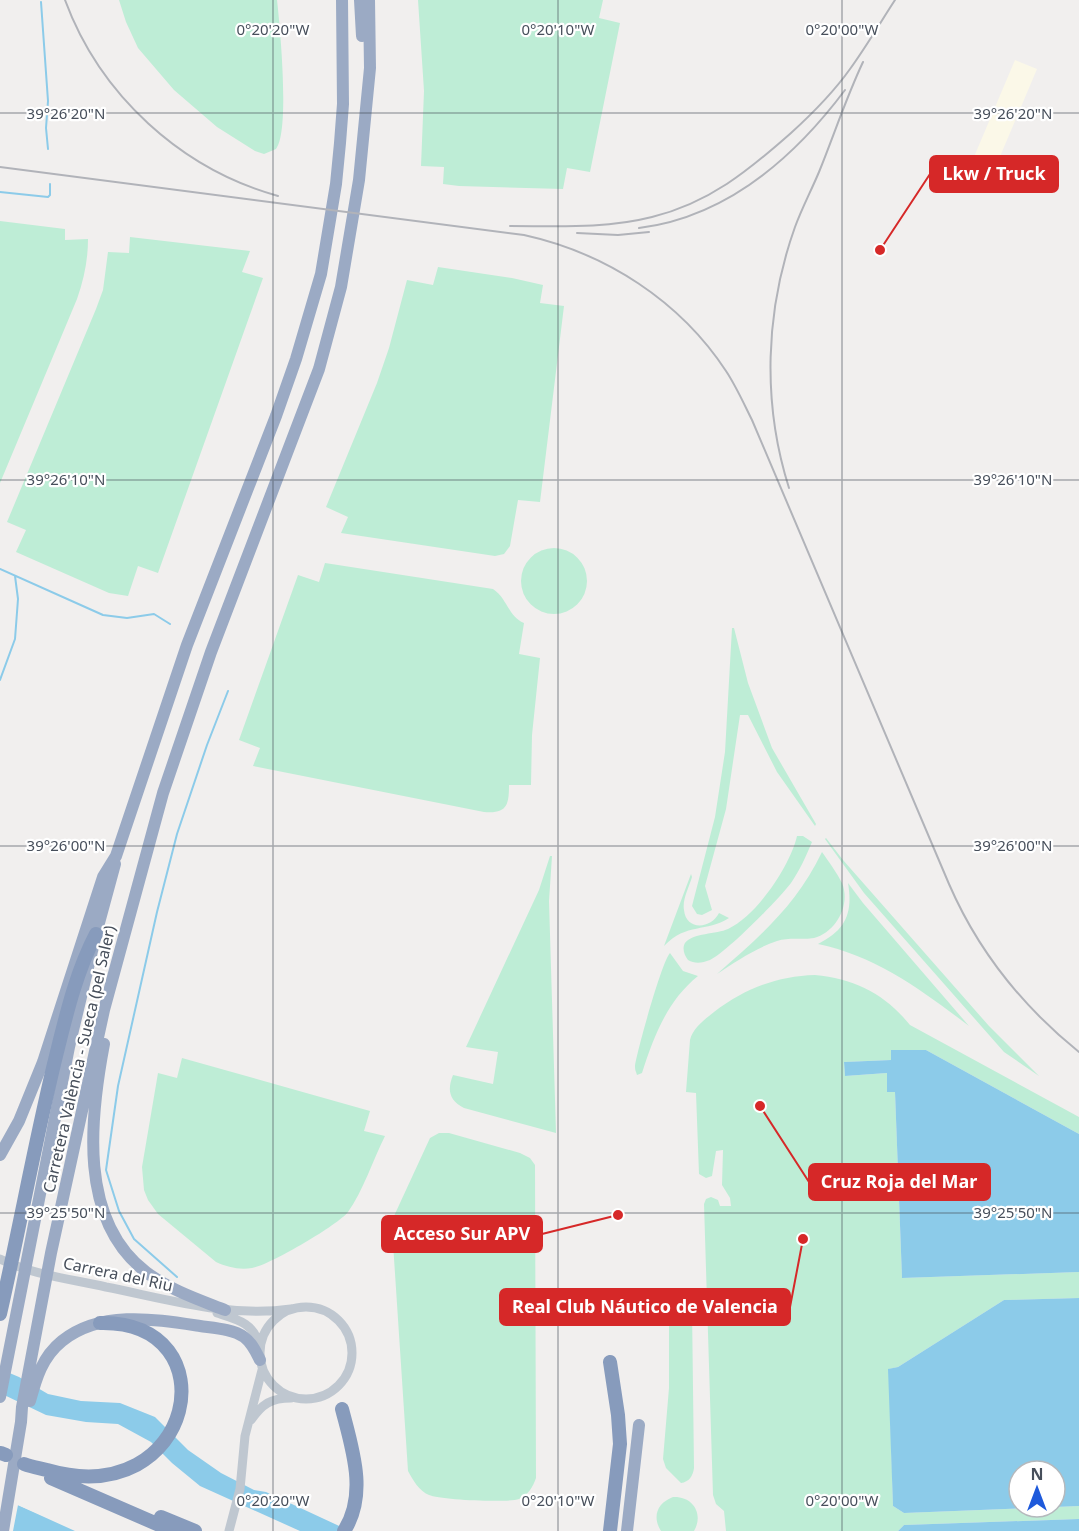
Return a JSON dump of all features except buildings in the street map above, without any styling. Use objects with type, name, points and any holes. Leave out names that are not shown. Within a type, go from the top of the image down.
[{"type":"highway","points":[[335,0],[341,23]]},
{"type":"highway","points":[[0,1155],[19,1121],[43,1062],[103,877],[116,856],[187,645],[296,359],[321,274],[336,184],[343,104],[342,0]]},
{"type":"highway","points":[[360,0],[364,67],[360,174]]},
{"type":"highway","points":[[360,174],[370,68],[369,0]]},
{"type":"highway","name":"Carretera València - Sueca (pel Saler)","points":[[3,1531],[22,1407],[35,1367],[51,1253],[121,941],[169,774],[211,652],[319,369],[331,331],[349,248],[360,174]]},
{"type":"highway","name":"Carretera València - Sueca (pel Saler)","points":[[96,934],[112,880],[116,856]]},
{"type":"highway","points":[[0,1397],[8,1355],[13,1290],[61,1037],[86,952],[96,934]]},
{"type":"highway","points":[[121,941],[95,1108],[93,1162],[97,1194],[108,1222],[125,1250],[144,1271],[179,1292],[225,1310]]},
{"type":"highway","points":[[0,1314],[13,1290]]},
{"type":"highway","points":[[35,1367],[60,1343],[78,1331],[100,1323],[118,1320],[155,1320],[232,1332],[248,1340],[260,1359]]},
{"type":"highway","points":[[100,1323],[123,1323],[133,1326],[154,1337],[167,1350],[176,1365],[181,1382],[182,1400],[175,1425],[168,1437],[151,1454],[130,1468],[94,1477],[69,1476],[28,1465],[74,1489],[173,1531]]},
{"type":"highway","points":[[610,1362],[620,1444],[610,1531]]},
{"type":"highway","points":[[342,1409],[357,1480],[356,1501],[347,1526]]},
{"type":"highway","points":[[627,1531],[639,1425]]},
{"type":"highway","points":[[74,1489],[171,1520],[195,1531]]},
{"type":"street","name":"Carrera del Riu","points":[[0,1259],[38,1272],[192,1305],[251,1313],[291,1309]]},
{"type":"street","name":"Carrera del Riu","points":[[0,1269],[38,1272]]},
{"type":"street","name":"Carrera del Riu","points":[[192,1305],[231,1317],[249,1326],[257,1336],[260,1359]]},
{"type":"street","points":[[229,1531],[236,1511],[248,1424],[261,1376],[261,1341],[269,1324],[291,1309],[299,1307],[317,1308],[334,1317],[347,1331],[352,1349],[350,1368],[346,1376],[335,1389],[313,1399],[275,1399],[265,1403],[248,1424]]},
{"type":"street","points":[[260,1359],[271,1383],[294,1398]]},
{"type":"shaded area","points":[[1015,60],[1037,69],[993,173],[971,164]]},
{"type":"green space","points":[[119,0],[277,0],[283,101],[280,139],[276,149],[264,154],[255,151],[217,127],[174,90],[138,48]]},
{"type":"green space","points":[[418,0],[603,0],[599,18],[620,23],[590,172],[567,168],[563,189],[459,186],[443,184],[444,167],[421,166],[424,91]]},
{"type":"green space","points":[[0,221],[65,229],[65,240],[88,239],[85,269],[77,299],[0,483]]},
{"type":"green space","points":[[130,237],[250,251],[242,272],[263,278],[158,573],[138,566],[128,596],[109,593],[16,552],[26,530],[7,522],[96,309],[103,290],[108,252],[129,253]]},
{"type":"green space","points":[[438,267],[543,285],[540,303],[564,306],[540,502],[518,500],[510,546],[504,554],[495,556],[341,533],[348,517],[326,507],[377,383],[407,280],[433,285]]},
{"type":"green space","points":[[560,548],[578,557],[585,568],[587,581],[585,594],[578,605],[567,612],[548,614],[530,605],[523,594],[521,575],[530,557],[541,550]]},
{"type":"green space","points":[[325,563],[493,589],[502,597],[514,616],[524,623],[519,654],[540,658],[532,735],[531,785],[509,785],[507,803],[502,810],[484,812],[253,766],[260,748],[239,740],[298,575],[319,582]]},
{"type":"green space","points":[[732,628],[734,628],[748,683],[772,748],[816,824],[815,826],[777,772],[748,715],[740,715],[726,809],[705,886],[712,910],[702,915],[697,914],[692,906],[715,817],[725,752]]},
{"type":"green space","points":[[797,836],[803,836],[812,842],[797,873],[784,891],[752,925],[718,955],[701,962],[688,960],[684,949],[688,940],[699,935],[728,929],[750,913],[761,901],[788,861]]},
{"type":"green space","points":[[826,838],[989,1026],[1039,1076],[1004,1052],[864,893]]},
{"type":"green space","points":[[822,852],[840,879],[844,891],[843,908],[835,924],[822,935],[814,938],[786,939],[769,944],[717,974],[762,933],[789,904]]},
{"type":"green space","points":[[550,856],[552,856],[549,901],[556,1133],[464,1108],[455,1102],[450,1090],[453,1075],[493,1084],[498,1052],[466,1047],[539,890]]},
{"type":"green space","points":[[691,874],[684,906],[689,922],[705,925],[719,913],[729,918],[721,923],[681,934],[664,946]]},
{"type":"green space","points":[[848,883],[969,1026],[898,976],[860,957],[818,944],[835,933],[845,920],[849,903]]},
{"type":"green space","points":[[670,953],[683,971],[698,976],[678,996],[670,1008],[651,1046],[642,1073],[637,1075],[635,1066],[645,1026],[661,972]]},
{"type":"green space","points":[[801,976],[830,977],[868,990],[890,1005],[910,1025],[1079,1117],[1079,1134],[926,1050],[892,1050],[891,1060],[844,1062],[845,1076],[887,1073],[895,1092],[902,1278],[1079,1272],[1079,1298],[1004,1300],[898,1367],[889,1369],[893,1506],[904,1513],[1007,1509],[1007,1519],[1067,1519],[1067,1506],[1079,1506],[1079,1519],[904,1525],[898,1531],[726,1531],[724,1511],[716,1504],[713,1495],[704,1204],[706,1199],[711,1197],[718,1200],[720,1206],[731,1206],[730,1198],[722,1185],[723,1150],[716,1151],[712,1176],[706,1178],[699,1174],[696,1093],[686,1092],[690,1040],[703,1021],[725,1004],[749,990],[774,981]]},
{"type":"green space","points":[[182,1058],[370,1111],[364,1131],[385,1136],[348,1212],[331,1226],[287,1253],[260,1266],[242,1269],[216,1262],[158,1214],[144,1190],[142,1167],[158,1073],[177,1078]]},
{"type":"green space","points":[[439,1133],[449,1133],[520,1153],[530,1158],[535,1165],[536,1478],[530,1490],[519,1499],[489,1501],[436,1497],[422,1491],[408,1471],[392,1228],[394,1216],[430,1138]]},
{"type":"green space","points":[[683,1298],[692,1308],[694,1468],[690,1478],[681,1483],[666,1468],[663,1459],[669,1388],[669,1305],[676,1299]]},
{"type":"green space","points":[[673,1497],[680,1497],[695,1507],[698,1518],[694,1531],[661,1531],[657,1521],[658,1511],[663,1503]]},
{"type":"water","points":[[891,1050],[926,1050],[1079,1134],[1079,1272],[902,1278],[895,1092],[887,1092],[887,1073],[845,1076],[844,1062],[891,1060]]},
{"type":"water","points":[[1079,1298],[1079,1506],[1067,1506],[1067,1459],[1007,1459],[1007,1509],[904,1513],[893,1506],[888,1369],[898,1367],[1004,1300]]},
{"type":"water","points":[[0,1369],[48,1394],[81,1401],[120,1403],[155,1417],[188,1450],[221,1473],[254,1490],[266,1492],[350,1531],[300,1531],[200,1486],[151,1442],[118,1424],[86,1422],[46,1415],[0,1393]]},
{"type":"water","points":[[0,1497],[75,1531],[0,1531]]},
{"type":"water","points":[[1079,1519],[1079,1531],[898,1531],[904,1525]]},
{"type":"pier","points":[[0,1494],[76,1528],[78,1531],[18,1505],[13,1531],[0,1531]]},
{"type":"waterway","points":[[41,2],[48,101],[46,128],[48,149]]},
{"type":"waterway","points":[[0,192],[48,197],[50,184]]},
{"type":"waterway","points":[[0,569],[103,615],[127,618],[154,614],[170,624]]},
{"type":"waterway","points":[[0,680],[15,639],[18,599],[15,576]]},
{"type":"waterway","points":[[177,1277],[134,1239],[119,1211],[106,1170],[118,1086],[157,912],[177,834],[228,691]]},
{"type":"railway","points":[[65,0],[80,35],[99,67],[122,97],[148,124],[177,147],[209,167],[242,184],[278,196]]},
{"type":"railway","points":[[510,226],[581,226],[634,221],[673,211],[710,194],[743,173],[791,133],[822,103],[856,61],[895,0]]},
{"type":"railway","points":[[789,488],[780,456],[771,390],[773,324],[778,291],[795,227],[863,62]]},
{"type":"railway","points":[[639,228],[671,222],[701,211],[756,180],[804,139],[845,90]]},
{"type":"railway","points":[[0,167],[524,235],[554,243],[612,267],[663,302],[687,323],[707,346],[726,371],[743,401],[961,909],[1003,976],[1039,1016],[1079,1052]]},
{"type":"railway","points":[[577,233],[618,235],[649,232]]},
{"type":"place","name":"Lkw / Truck","points":[[880,250]]},
{"type":"place","name":"Cruz Roja del Mar","points":[[760,1106]]},
{"type":"place","name":"Acceso Sur APV","points":[[618,1215]]},
{"type":"place","name":"Real Club Náutico de Valencia","points":[[803,1239]]}]
